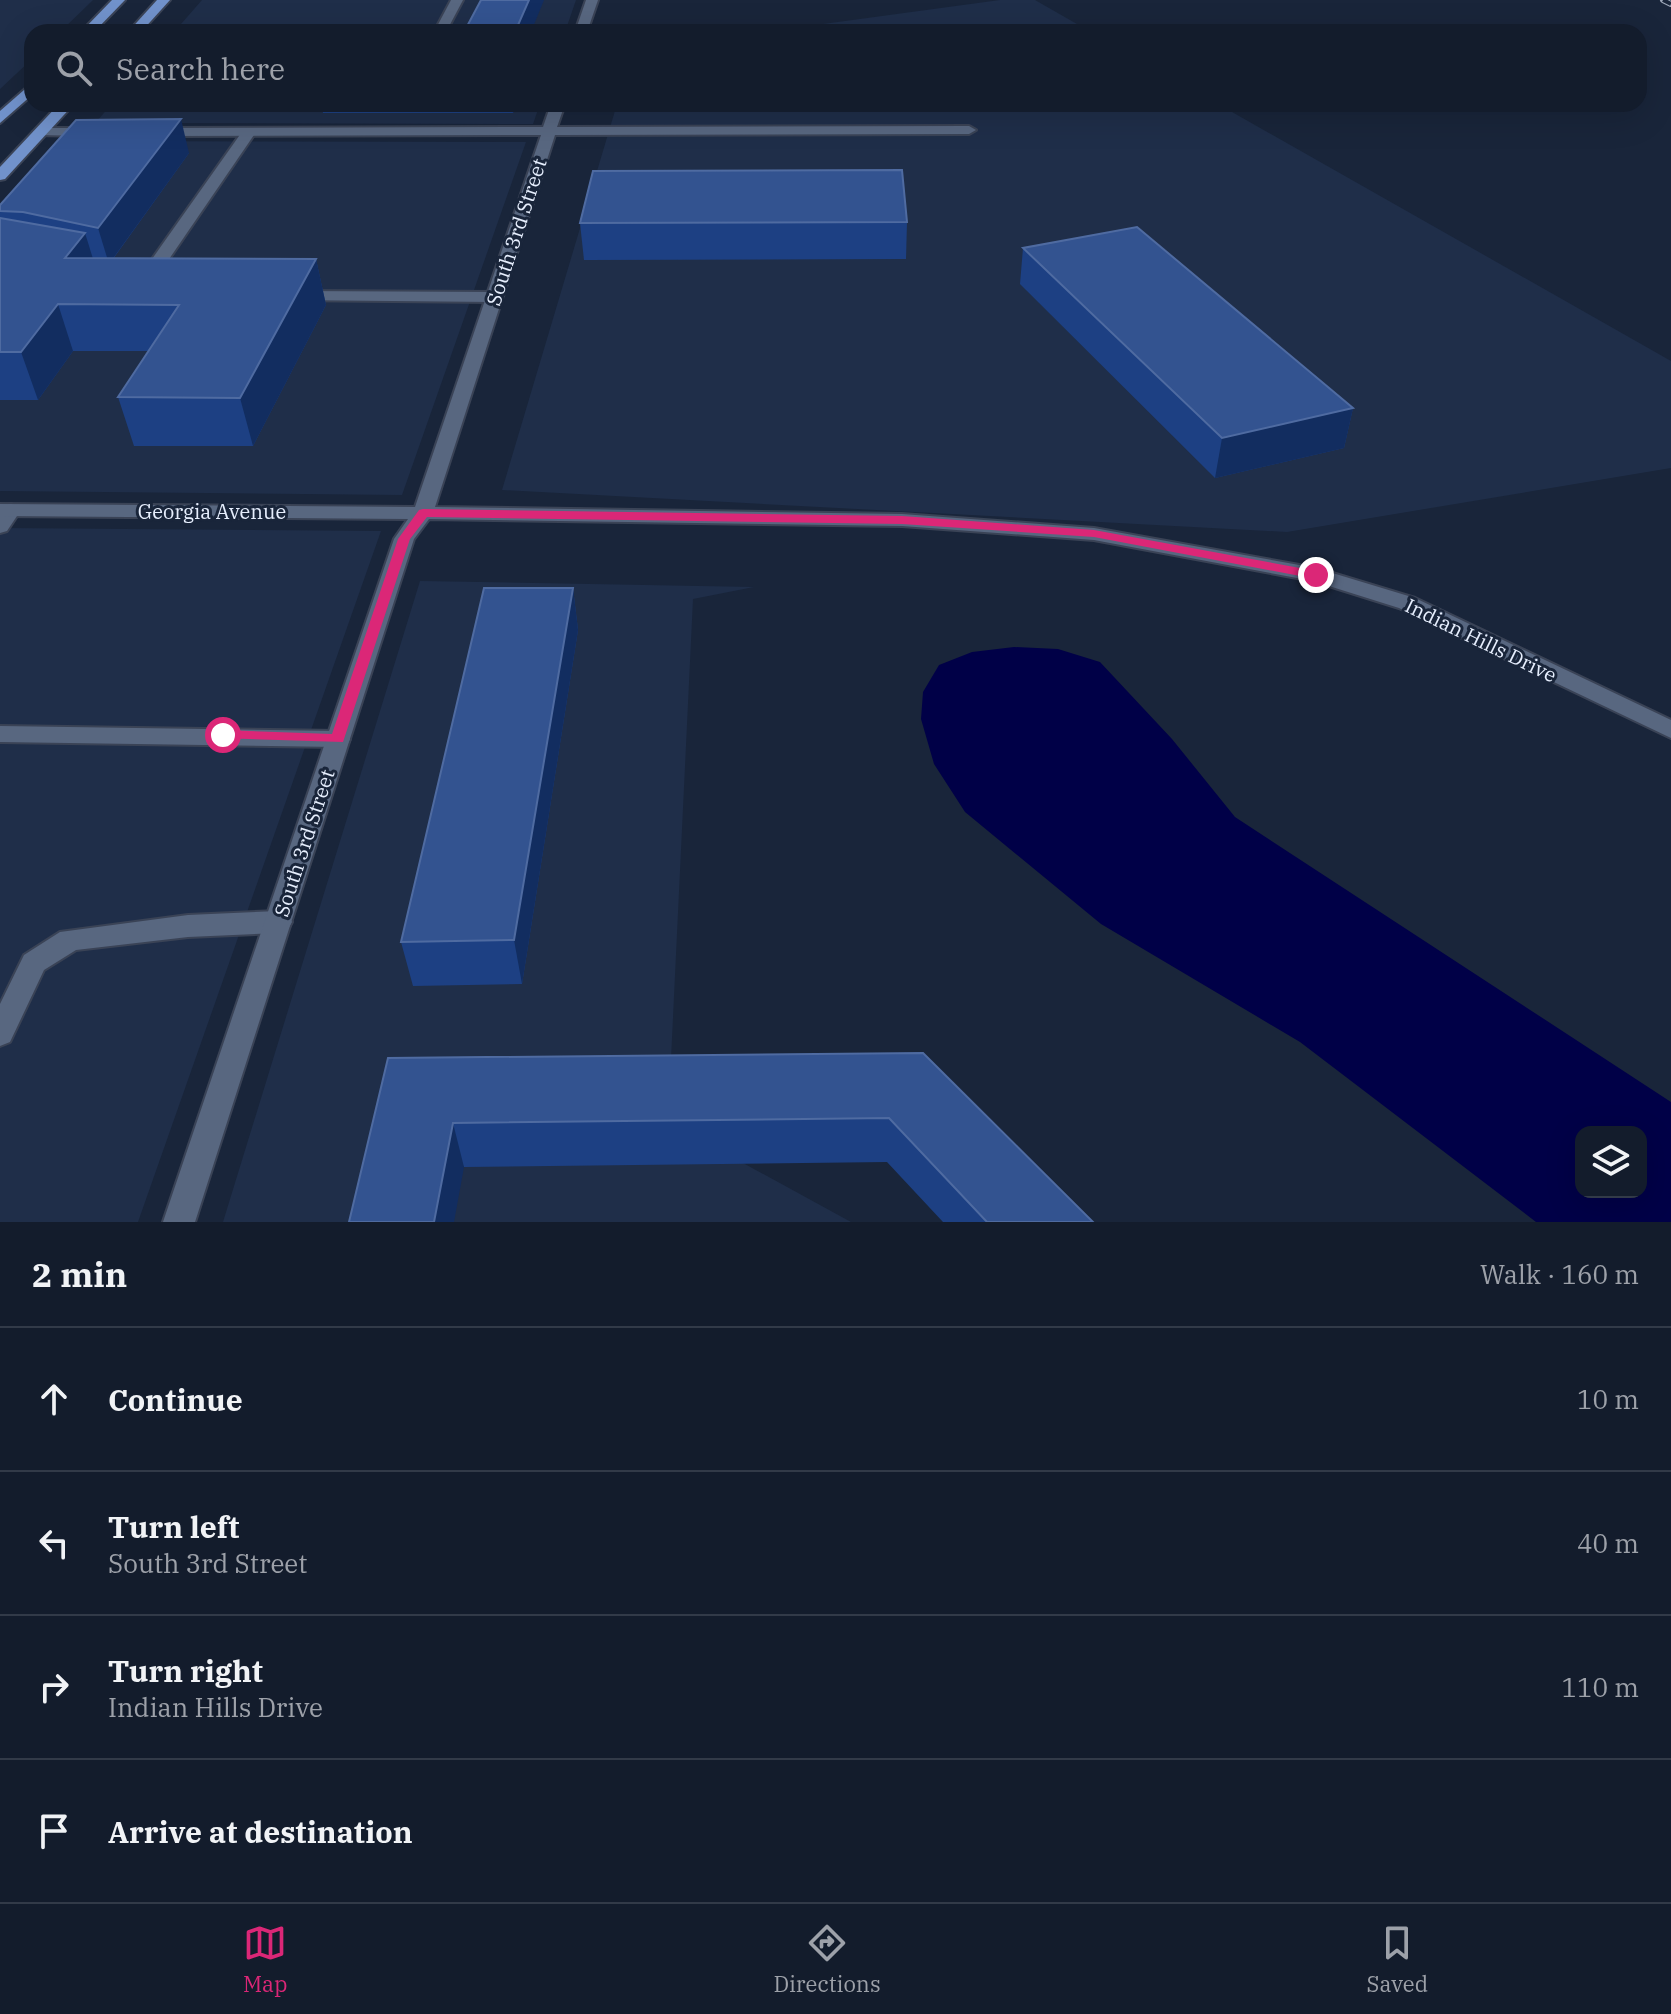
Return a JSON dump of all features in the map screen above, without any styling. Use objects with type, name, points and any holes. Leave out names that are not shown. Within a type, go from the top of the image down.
[{"type":"main road","points":[[95,24],[119,0]]},
{"type":"main road","points":[[142,24],[164,0]]},
{"type":"main road","points":[[0,119],[24,95]]},
{"type":"main road","points":[[0,176],[59,112]]},
{"type":"street","points":[[444,24],[457,0]]},
{"type":"street","points":[[584,24],[592,0]]},
{"type":"street","name":"South 3rd Street","points":[[179,1222],[404,539],[423,513],[556,112]]},
{"type":"street","points":[[146,132],[969,130]]},
{"type":"street","points":[[40,132],[102,132]]},
{"type":"street","points":[[146,280],[249,132]]},
{"type":"street","points":[[278,296],[494,297]]},
{"type":"street","name":"Georgia Avenue","points":[[4,516],[423,513]]},
{"type":"street","name":"Indian Hills Drive","points":[[423,513],[902,520],[1094,534],[1316,575],[1407,603],[1671,730]]},
{"type":"street","points":[[0,734],[338,739]]},
{"type":"street","points":[[0,1034],[34,963],[70,940],[188,926],[278,922]]},
{"type":"shaded area","points":[[0,0],[93,0],[68,24],[24,24],[24,66],[0,89]]},
{"type":"shaded area","points":[[202,0],[576,0],[568,24],[181,24]]},
{"type":"shaded area","points":[[1000,0],[1035,0],[1077,24],[823,24]]},
{"type":"shaded area","points":[[105,112],[537,112],[533,124],[95,123]]},
{"type":"shaded area","points":[[615,112],[1232,112],[1671,361],[1671,468],[1287,532],[502,490]]},
{"type":"shaded area","points":[[80,141],[526,142],[402,495],[0,491],[0,233]]},
{"type":"shaded area","points":[[0,528],[381,531],[138,1222],[0,1222]]},
{"type":"shaded area","points":[[420,581],[754,587],[693,599],[668,1122],[851,1222],[223,1222]]},
{"type":"shaded area","points":[[1014,647],[1058,649],[1100,662],[1172,739],[1235,817],[1671,1102],[1671,1222],[1536,1222],[1300,1042],[1101,924],[965,812],[934,764],[921,719],[923,692],[939,665],[972,652]]},
{"type":"building","points":[[481,0],[529,0],[518,24],[468,24]]},
{"type":"building","points":[[181,119],[98,228],[23,212],[0,211],[0,205],[76,120]]},
{"type":"building","points":[[902,170],[907,222],[580,223],[593,171]]},
{"type":"building","points":[[0,218],[85,233],[65,258],[316,259],[240,398],[118,397],[179,305],[58,304],[21,352],[0,352]]},
{"type":"building","points":[[1137,227],[1353,408],[1222,438],[1023,248]]},
{"type":"building","points":[[484,588],[573,588],[514,940],[401,942]]},
{"type":"building","points":[[923,1053],[1093,1222],[987,1222],[889,1118],[453,1123],[434,1222],[349,1222],[388,1058]]},
{"type":"railway","points":[[1663,0],[1671,4]]},
{"type":"route","points":[[223,735],[338,739],[404,539],[423,513],[902,520],[1094,534],[1316,575]]}]
